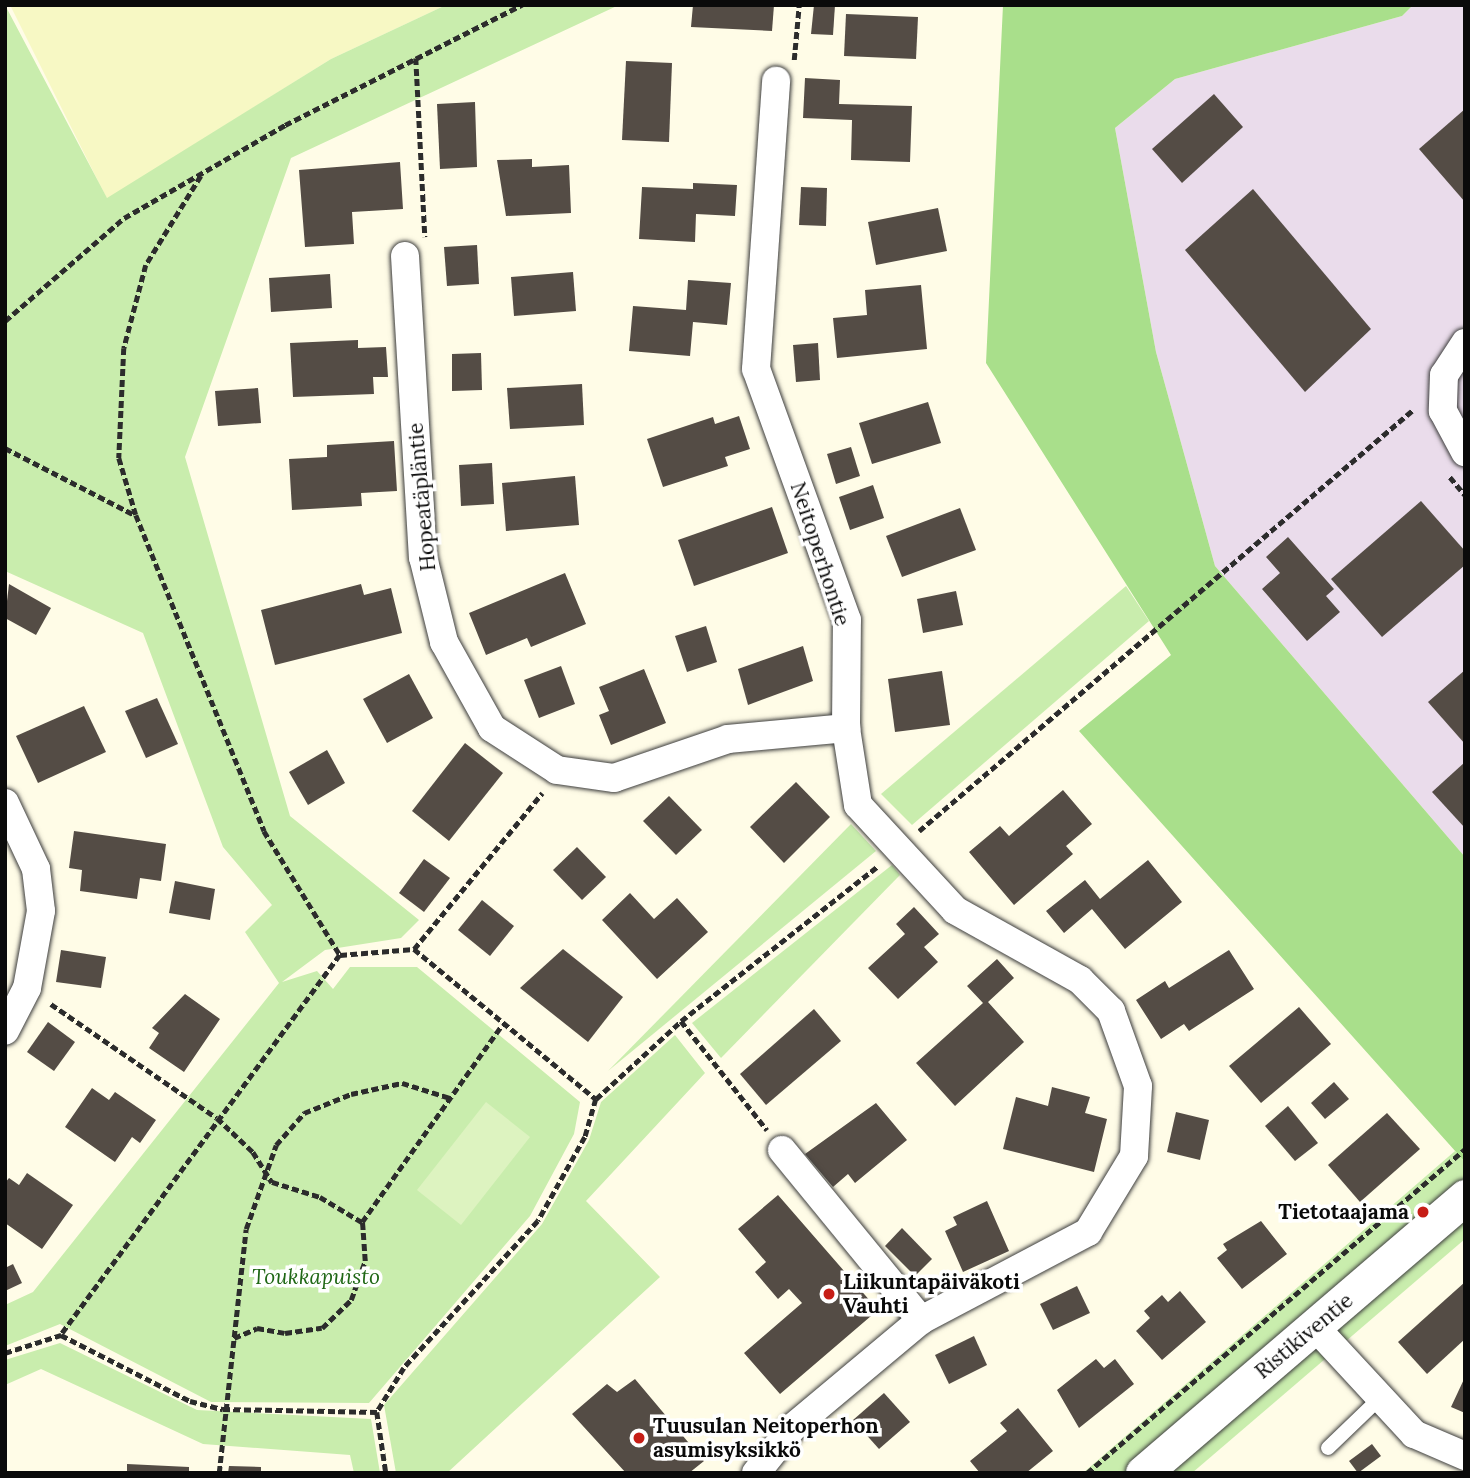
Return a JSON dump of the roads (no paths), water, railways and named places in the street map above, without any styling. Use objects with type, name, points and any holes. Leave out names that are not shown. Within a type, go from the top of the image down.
[{"type":"street","name":"Neitoperhontie","points":[[756,1473],[792,1428],[921,1320],[1088,1232],[1134,1156],[1138,1086],[1111,1011],[1080,981],[955,910],[858,805],[846,728],[846,620],[756,369],[785,75]]},
{"type":"street","name":"Hopeatäpläntie","points":[[405,256],[424,557],[444,642],[492,728],[557,770],[614,778],[728,738],[846,728]]},
{"type":"street","points":[[1465,343],[1444,376],[1443,411],[1465,452]]},
{"type":"street","points":[[5,803],[36,869],[41,911],[27,988],[5,1031]]},
{"type":"street","points":[[782,1150],[921,1320]]},
{"type":"street","name":"Ristikiventie","points":[[1143,1473],[1465,1197]]},
{"type":"street","points":[[1315,1327],[1414,1434],[1465,1456]]},
{"type":"lane","points":[[1328,1448],[1379,1399]]},
{"type":"place","name":"Tietotaajama","points":[[1423,1212]]},
{"type":"place","name":"Liikuntapäiväkoti Vauhti","points":[[829,1294]]},
{"type":"place","name":"Tuusulan Neitoperhon asumisyksikkö","points":[[639,1438]]},
{"type":"park label","name":"Toukkapuisto","points":[[316,1277]]}]
